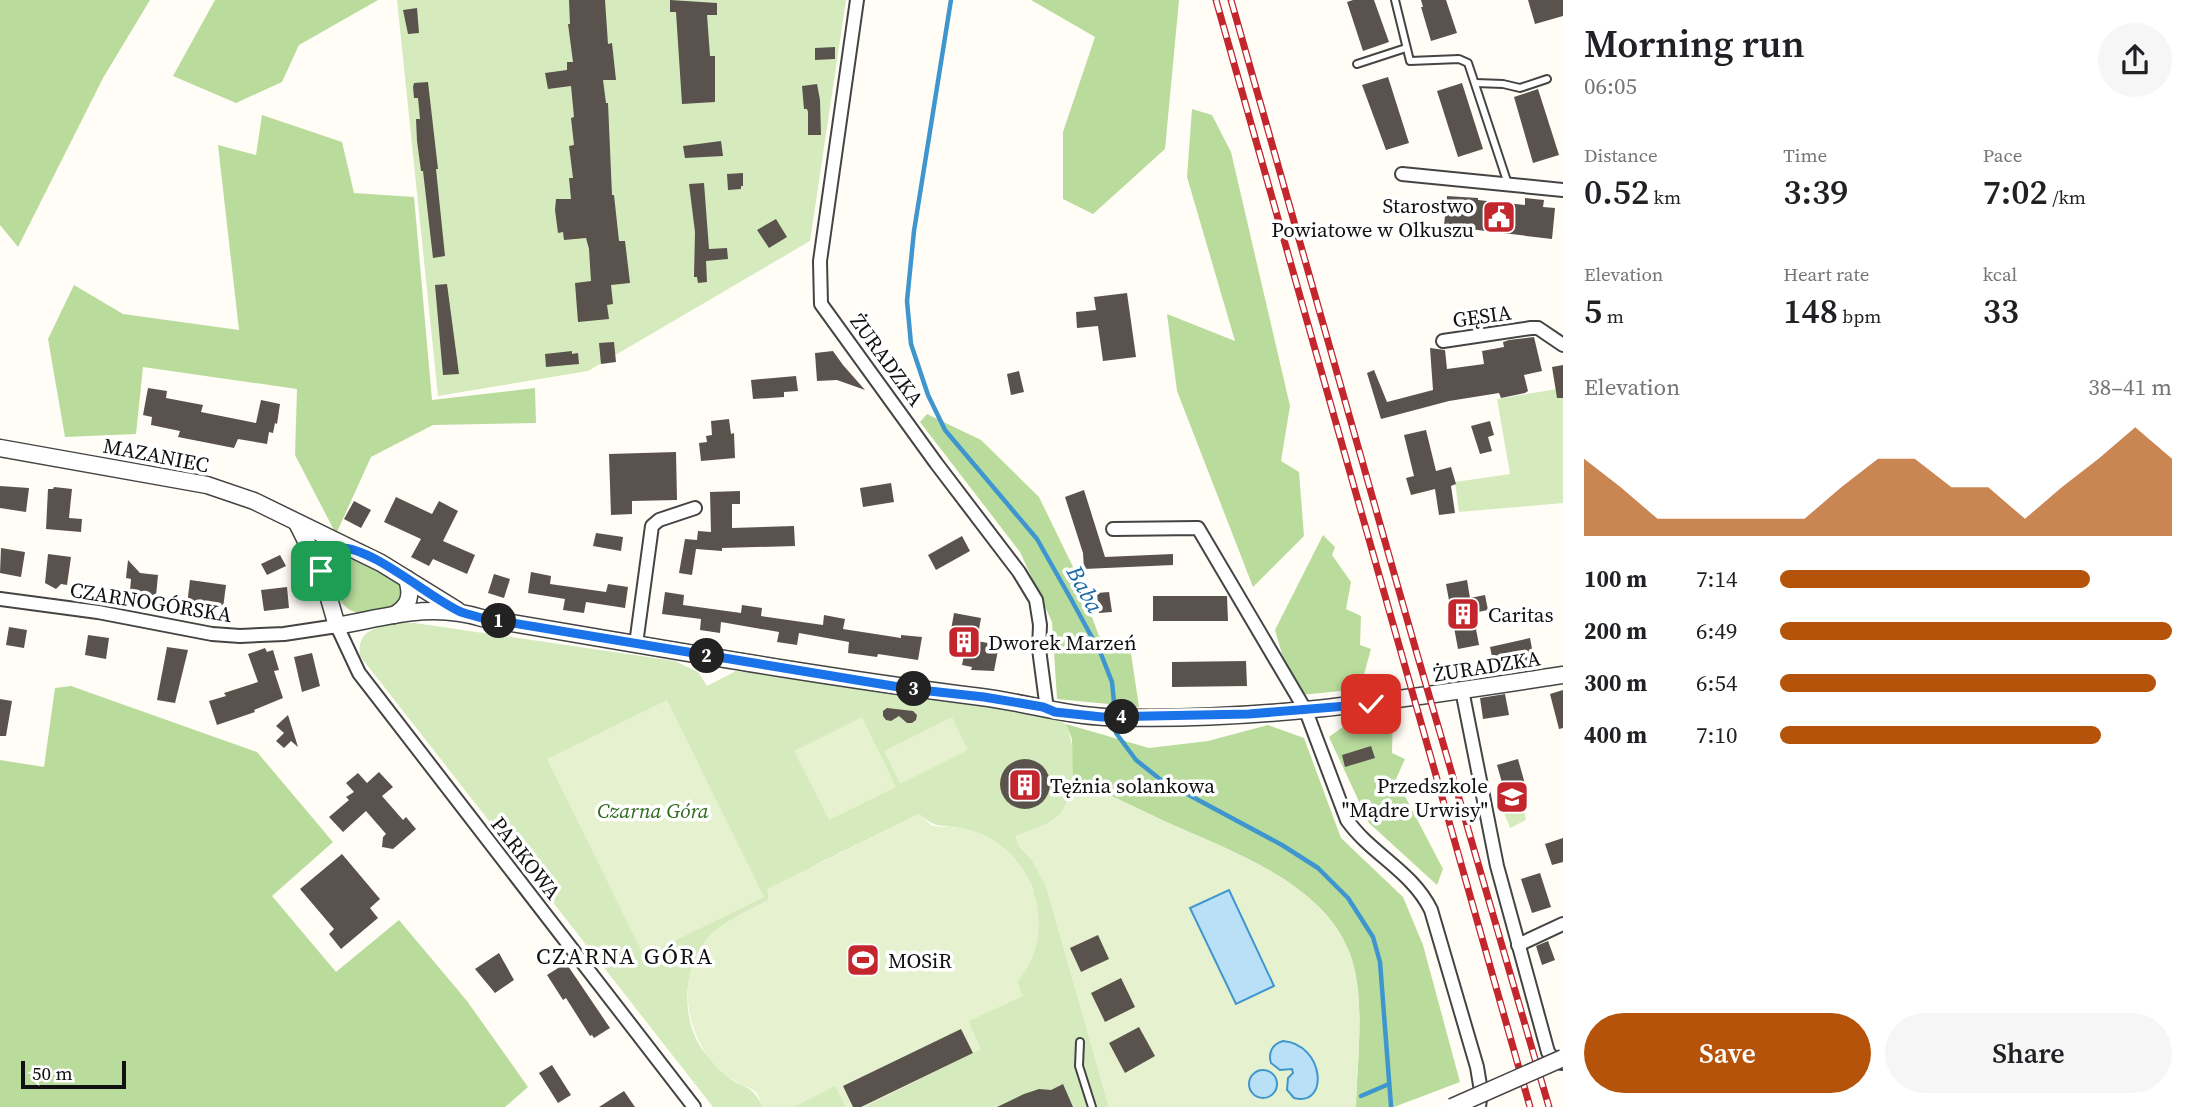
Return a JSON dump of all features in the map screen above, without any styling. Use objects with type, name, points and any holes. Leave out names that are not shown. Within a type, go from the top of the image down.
[{"type":"street","name":"ŻURADZKA","points":[[857,0],[820,261],[821,304],[1019,572],[1036,600],[1046,702],[1043,707]]},
{"type":"street","points":[[1402,174],[1563,190]]},
{"type":"street","name":"GĘSIA","points":[[1443,341],[1538,328],[1563,345]]},
{"type":"street","name":"MAZANIEC","points":[[0,448],[207,485],[254,501],[353,550],[460,611]]},
{"type":"street","points":[[636,644],[652,526],[659,520],[695,508]]},
{"type":"street","points":[[297,523],[321,571],[337,626],[430,609],[460,611]]},
{"type":"street","points":[[1113,528],[1198,528],[1306,711],[1347,820],[1365,841],[1414,883],[1431,910],[1473,1053],[1480,1091],[1479,1107]]},
{"type":"street","points":[[321,571],[323,560],[332,551],[340,548],[353,550]]},
{"type":"street","points":[[394,615],[410,600],[407,579]]},
{"type":"street","name":"CZARNOGÓRSKA","points":[[0,599],[98,612],[212,634],[284,634],[337,626]]},
{"type":"street","name":"ŻURADZKA","points":[[460,611],[482,618],[636,644],[898,687],[1043,707],[1055,712],[1102,717],[1306,711],[1405,700],[1563,675]]},
{"type":"street","name":"PARKOWA","points":[[337,626],[359,673],[694,1107]]},
{"type":"street","points":[[1462,690],[1497,866],[1518,945],[1548,1052],[1556,1062],[1563,1061]]},
{"type":"street","points":[[1518,945],[1563,924]]},
{"type":"street","points":[[1452,1107],[1563,1061]]},
{"type":"lane","points":[[1395,0],[1410,61],[1459,59],[1468,63],[1508,184]]},
{"type":"lane","points":[[1357,64],[1406,48]]},
{"type":"lane","points":[[1476,83],[1520,88],[1547,79]]},
{"type":"lane","points":[[1080,1042],[1079,1066],[1092,1107]]},
{"type":"green space","points":[[0,0],[150,0],[103,78],[18,247],[0,225]]},
{"type":"green space","points":[[215,0],[378,0],[299,45],[282,82],[236,103],[173,76]]},
{"type":"green space","points":[[397,0],[846,0],[810,241],[588,371],[438,396]]},
{"type":"green space","points":[[1031,0],[1179,0],[1165,149],[1093,214],[1063,199],[1063,132],[1095,37]]},
{"type":"green space","points":[[1192,109],[1212,115],[1231,152],[1290,406],[1281,461],[1299,472],[1304,536],[1253,587],[1177,391],[1167,314],[1235,341],[1187,177]]},
{"type":"green space","points":[[262,115],[342,142],[354,193],[414,197],[432,400],[535,388],[536,423],[433,425],[371,457],[336,534],[295,455],[297,389],[143,367],[136,434],[65,437],[48,339],[74,285],[123,314],[239,330],[218,145],[256,155]]},
{"type":"green space","points":[[1563,388],[1563,503],[1459,512],[1455,482],[1510,474],[1497,399]]},
{"type":"green space","points":[[927,414],[981,440],[1039,497],[1074,569],[1099,636],[1130,647],[1139,707],[1057,699],[1052,622],[1020,552],[920,422]]},
{"type":"green space","points":[[1323,535],[1335,547],[1332,555],[1351,582],[1346,609],[1361,616],[1360,645],[1371,649],[1360,689],[1301,695],[1282,654],[1275,630]]},
{"type":"green space","points":[[345,552],[373,564],[391,576],[398,583],[404,600],[378,616],[353,611],[344,606],[336,592],[332,575],[337,554]]},
{"type":"green space","name":"Czarna Góra","points":[[393,623],[415,623],[675,661],[698,672],[707,686],[736,671],[1048,716],[1066,724],[1072,746],[1074,771],[1066,806],[1050,822],[1016,837],[1019,846],[1032,860],[1046,886],[1109,1107],[864,1107],[980,1049],[968,1021],[1022,996],[1017,982],[1021,977],[1033,889],[1028,878],[1013,857],[994,841],[971,831],[934,824],[919,814],[817,864],[768,894],[769,900],[719,928],[703,945],[690,975],[688,1009],[691,1025],[697,1040],[713,1063],[728,1077],[752,1091],[763,1107],[713,1107],[360,656],[361,641],[368,632]]},
{"type":"green space","points":[[71,686],[257,752],[333,842],[272,896],[336,972],[399,920],[467,1001],[528,1087],[505,1107],[0,1107],[0,760],[44,767],[55,688]]},
{"type":"green space","points":[[667,700],[764,897],[644,956],[547,759]]},
{"type":"green space","points":[[1393,715],[1392,753],[1405,759],[1396,779],[1443,869],[1437,885],[1369,823],[1329,737],[1354,719]]},
{"type":"green space","points":[[862,717],[896,787],[829,820],[794,751]]},
{"type":"green space","points":[[952,717],[968,750],[900,784],[884,751]]},
{"type":"green space","points":[[1066,724],[1149,748],[1208,741],[1268,725],[1304,738],[1341,838],[1403,897],[1423,945],[1460,1082],[1394,1107],[1356,1107],[1358,990],[1350,954],[1337,929],[1319,907],[1271,871],[1073,778],[1072,739]]},
{"type":"green space","points":[[1073,778],[1271,871],[1319,907],[1337,929],[1350,954],[1355,971],[1359,1009],[1356,1107],[1109,1107],[1046,886],[1015,836],[1056,818],[1066,804]]},
{"type":"green space","points":[[1520,794],[1526,820],[1510,828],[1500,802]]},
{"type":"green space","name":"MOSiR","points":[[919,814],[931,825],[967,829],[993,840],[1009,853],[1022,869],[1032,887],[1039,926],[1029,965],[1017,982],[1023,996],[968,1021],[981,1049],[864,1107],[846,1107],[835,1086],[793,1107],[763,1107],[756,1092],[718,1069],[696,1035],[688,1000],[689,981],[701,947],[726,923],[769,900],[767,889]]},
{"type":"green space","points":[[836,1085],[846,1107],[793,1107]]},
{"type":"water","points":[[1229,890],[1274,986],[1236,1004],[1190,908]]},
{"type":"water","points":[[1283,1041],[1297,1045],[1307,1052],[1314,1063],[1317,1085],[1313,1093],[1306,1098],[1294,1098],[1287,1090],[1292,1069],[1280,1070],[1271,1063],[1272,1049]]},
{"type":"water","points":[[1263,1070],[1273,1074],[1277,1084],[1273,1094],[1263,1098],[1253,1094],[1249,1084],[1253,1074]]},
{"type":"building","points":[[569,0],[605,0],[608,44],[612,43],[616,80],[603,80],[608,103],[612,195],[619,241],[625,241],[630,283],[611,285],[613,304],[607,305],[609,319],[578,322],[575,283],[591,281],[589,249],[586,238],[564,240],[563,232],[558,233],[555,210],[556,199],[571,199],[569,178],[573,178],[569,146],[574,145],[571,118],[574,117],[571,86],[548,89],[545,73],[567,70],[567,62],[573,62],[568,24]]},
{"type":"building","points":[[670,0],[717,3],[717,15],[707,15],[710,56],[715,56],[715,102],[682,104],[676,12],[670,12]]},
{"type":"building","points":[[1374,0],[1389,42],[1363,51],[1347,2]]},
{"type":"building","points":[[1421,0],[1446,0],[1457,33],[1431,41]]},
{"type":"building","points":[[1528,0],[1563,0],[1563,16],[1535,24]]},
{"type":"building","points":[[417,8],[419,33],[408,34],[403,10]]},
{"type":"building","points":[[835,47],[835,59],[815,60],[815,48]]},
{"type":"building","points":[[1388,77],[1409,143],[1386,150],[1362,85]]},
{"type":"building","points":[[428,82],[445,256],[433,258],[417,141],[416,119],[420,119],[418,98],[414,98],[413,87],[414,83]]},
{"type":"building","points":[[1462,83],[1483,149],[1458,157],[1437,91]]},
{"type":"building","points":[[817,84],[821,135],[808,135],[808,112],[804,109],[802,86]]},
{"type":"building","points":[[1538,89],[1559,155],[1533,163],[1514,97]]},
{"type":"building","points":[[721,141],[723,156],[685,158],[683,146]]},
{"type":"building","points":[[743,173],[741,189],[728,190],[727,174]]},
{"type":"building","points":[[704,183],[709,249],[727,248],[728,259],[706,261],[707,282],[698,283],[697,277],[694,277],[695,232],[689,184]]},
{"type":"building","name":"Starostwo Powiatowe w Olkuszu","points":[[1447,196],[1525,205],[1525,198],[1544,200],[1543,207],[1555,208],[1552,239],[1444,226]]},
{"type":"building","points":[[776,219],[787,237],[769,248],[757,230]]},
{"type":"building","points":[[447,284],[459,374],[443,375],[435,285]]},
{"type":"building","points":[[1127,293],[1136,357],[1103,361],[1098,326],[1077,328],[1076,312],[1096,310],[1094,297]]},
{"type":"building","points":[[1534,337],[1542,371],[1524,375],[1528,391],[1525,393],[1501,398],[1499,393],[1449,401],[1381,419],[1367,373],[1374,370],[1387,402],[1433,390],[1430,348],[1445,350],[1447,369],[1484,364],[1482,351],[1504,347],[1503,342],[1509,340]]},
{"type":"building","points":[[614,342],[616,362],[601,364],[599,343]]},
{"type":"building","points":[[572,351],[572,354],[578,353],[579,364],[546,367],[545,354]]},
{"type":"building","points":[[833,351],[865,390],[837,380],[817,381],[815,353]]},
{"type":"building","points":[[1563,365],[1563,398],[1557,398],[1552,367]]},
{"type":"building","points":[[1019,371],[1024,392],[1011,395],[1007,374]]},
{"type":"building","points":[[796,376],[798,391],[784,392],[784,397],[753,399],[751,380]]},
{"type":"building","points":[[148,388],[167,391],[166,398],[203,405],[201,412],[256,423],[261,400],[280,404],[277,424],[275,423],[273,433],[269,432],[267,444],[238,439],[234,448],[178,437],[180,431],[151,425],[152,417],[143,415]]},
{"type":"building","points":[[729,419],[731,434],[734,433],[735,458],[701,461],[699,443],[707,442],[706,436],[712,435],[711,421]]},
{"type":"building","points":[[1490,421],[1494,435],[1488,437],[1492,451],[1480,454],[1471,426]]},
{"type":"building","points":[[1426,430],[1436,471],[1451,467],[1456,484],[1451,486],[1455,513],[1439,515],[1435,489],[1411,495],[1406,478],[1414,476],[1404,435]]},
{"type":"building","points":[[676,452],[677,500],[632,501],[632,514],[611,515],[609,454]]},
{"type":"building","points":[[891,483],[894,502],[863,507],[860,488]]},
{"type":"building","points":[[0,486],[29,488],[26,512],[0,508]]},
{"type":"building","points":[[48,489],[72,489],[69,518],[82,519],[81,532],[46,529]]},
{"type":"building","points":[[1084,490],[1105,557],[1173,554],[1173,565],[1084,569],[1083,553],[1065,497]]},
{"type":"building","points":[[740,491],[740,504],[732,504],[732,528],[794,526],[795,546],[722,548],[722,551],[696,549],[692,575],[679,573],[685,539],[697,540],[698,531],[711,532],[710,492]]},
{"type":"building","points":[[396,497],[432,514],[439,501],[458,511],[443,541],[475,555],[467,574],[433,559],[429,566],[411,557],[421,539],[384,522]]},
{"type":"building","points":[[354,501],[371,510],[361,528],[344,519]]},
{"type":"building","points":[[596,533],[623,537],[621,551],[593,546]]},
{"type":"building","points":[[962,536],[970,551],[936,570],[928,555]]},
{"type":"building","points":[[1,548],[25,552],[21,577],[0,573]]},
{"type":"building","points":[[48,554],[71,557],[67,585],[61,584],[56,589],[45,583]]},
{"type":"building","points":[[280,555],[286,566],[267,575],[261,564]]},
{"type":"building","points":[[128,560],[140,573],[158,575],[156,596],[130,591],[131,579],[126,578]]},
{"type":"building","points":[[531,572],[551,576],[550,584],[606,592],[608,584],[628,587],[625,608],[586,602],[584,613],[563,610],[565,599],[528,593]]},
{"type":"building","points":[[494,574],[510,579],[504,598],[488,593]]},
{"type":"building","points":[[190,580],[226,585],[223,608],[187,605]]},
{"type":"building","name":"Caritas","points":[[1467,580],[1470,598],[1485,595],[1488,610],[1473,613],[1479,645],[1458,649],[1446,584]]},
{"type":"building","points":[[287,587],[289,608],[264,611],[261,590]]},
{"type":"building","points":[[665,592],[684,595],[683,605],[741,613],[742,605],[762,608],[761,616],[823,625],[824,615],[845,619],[843,629],[901,638],[901,635],[922,637],[918,660],[848,653],[849,642],[799,633],[797,645],[777,642],[779,632],[721,622],[720,633],[700,630],[701,619],[662,614]]},
{"type":"building","points":[[1109,592],[1112,612],[1099,613],[1097,593]]},
{"type":"building","points":[[1153,596],[1227,596],[1228,621],[1153,621]]},
{"type":"building","name":"Dworek Marzeń","points":[[954,613],[981,618],[977,641],[999,645],[994,671],[971,670],[972,667],[962,665],[965,650],[948,647]]},
{"type":"building","points":[[9,627],[27,630],[24,648],[6,645]]},
{"type":"building","points":[[88,635],[109,638],[106,659],[85,655]]},
{"type":"building","points":[[1530,638],[1534,659],[1494,666],[1490,647]]},
{"type":"building","points":[[167,647],[188,650],[175,703],[157,700]]},
{"type":"building","points":[[265,648],[267,652],[273,650],[279,670],[274,671],[283,698],[254,710],[255,712],[217,725],[209,701],[258,682],[248,654]]},
{"type":"building","points":[[312,653],[320,686],[302,692],[294,657]]},
{"type":"building","points":[[1246,661],[1247,686],[1172,687],[1172,662]]},
{"type":"building","points":[[1563,690],[1563,728],[1559,729],[1550,694]]},
{"type":"building","points":[[1505,694],[1509,715],[1483,719],[1480,698]]},
{"type":"building","points":[[0,699],[12,701],[6,736],[0,736]]},
{"type":"building","points":[[887,708],[913,711],[917,715],[916,720],[907,723],[899,716],[891,721],[886,720],[883,711]]},
{"type":"building","points":[[288,715],[298,747],[291,741],[284,748],[276,741],[284,733],[276,726]]},
{"type":"building","points":[[1371,746],[1375,758],[1345,767],[1342,755]]},
{"type":"building","name":"Tężnia solankowa","points":[[1025,759],[1042,767],[1050,784],[1042,801],[1025,809],[1008,801],[1000,784],[1008,767]]},
{"type":"building","name":"Przedszkole \"Mądre Urwisy\"","points":[[1518,759],[1525,784],[1504,790],[1497,765]]},
{"type":"building","points":[[379,772],[393,787],[382,796],[403,820],[406,817],[416,829],[393,849],[382,847],[386,834],[366,811],[343,832],[329,817],[349,800],[346,797],[354,792],[346,783],[358,773],[367,783]]},
{"type":"building","points":[[1563,838],[1563,862],[1552,865],[1545,844]]},
{"type":"building","points":[[342,854],[380,899],[370,908],[378,918],[341,949],[329,934],[334,929],[300,889]]},
{"type":"building","points":[[1540,873],[1551,907],[1532,913],[1521,879]]},
{"type":"building","points":[[1098,935],[1109,959],[1081,972],[1070,948]]},
{"type":"building","points":[[1548,941],[1555,960],[1542,965],[1536,946]]},
{"type":"building","points":[[499,953],[514,980],[495,993],[475,969]]},
{"type":"building","points":[[566,963],[610,1028],[594,1038],[590,1036],[566,998],[563,1000],[547,975]]},
{"type":"building","points":[[1121,978],[1135,1007],[1105,1022],[1091,993]]},
{"type":"building","points":[[1139,1027],[1155,1056],[1125,1073],[1109,1043]]},
{"type":"building","points":[[961,1029],[973,1053],[861,1107],[853,1107],[843,1086]]},
{"type":"building","points":[[552,1065],[571,1095],[558,1103],[539,1073]]},
{"type":"building","points":[[1063,1084],[1073,1107],[997,1107],[1024,1094],[1039,1089],[1051,1090]]},
{"type":"building","points":[[624,1091],[635,1107],[599,1107]]},
{"type":"waterway","name":"Baba","points":[[951,0],[914,231],[907,301],[911,344],[928,395],[945,430],[1037,539],[1071,599],[1101,654],[1112,682],[1115,712]]},
{"type":"waterway","name":"Baba","points":[[1115,721],[1116,733],[1136,760],[1161,780],[1282,845],[1318,868],[1348,898],[1373,937],[1380,962],[1391,1106]]},
{"type":"waterway","points":[[1361,1096],[1389,1084]]},
{"type":"railway","points":[[1216,0],[1530,1107]]},
{"type":"railway","points":[[1231,0],[1549,1107]]},
{"type":"place","name":"Starostwo Powiatowe w Olkuszu","points":[[1499,217]]},
{"type":"place","name":"Caritas","points":[[1463,614]]},
{"type":"place","name":"Dworek Marzeń","points":[[964,642]]},
{"type":"place","name":"Tężnia solankowa","points":[[1025,785]]},
{"type":"place","name":"Przedszkole \"Mądre Urwisy\"","points":[[1512,797]]},
{"type":"place","name":"MOSiR","points":[[863,960]]},
{"type":"district","name":"CZARNA GÓRA","points":[[625,956]]},
{"type":"route","points":[[321,571],[327,554],[340,548],[353,550],[381,563],[460,611],[482,618],[911,689],[984,697],[1043,707],[1055,712],[1131,717],[1306,711],[1371,704]]}]
